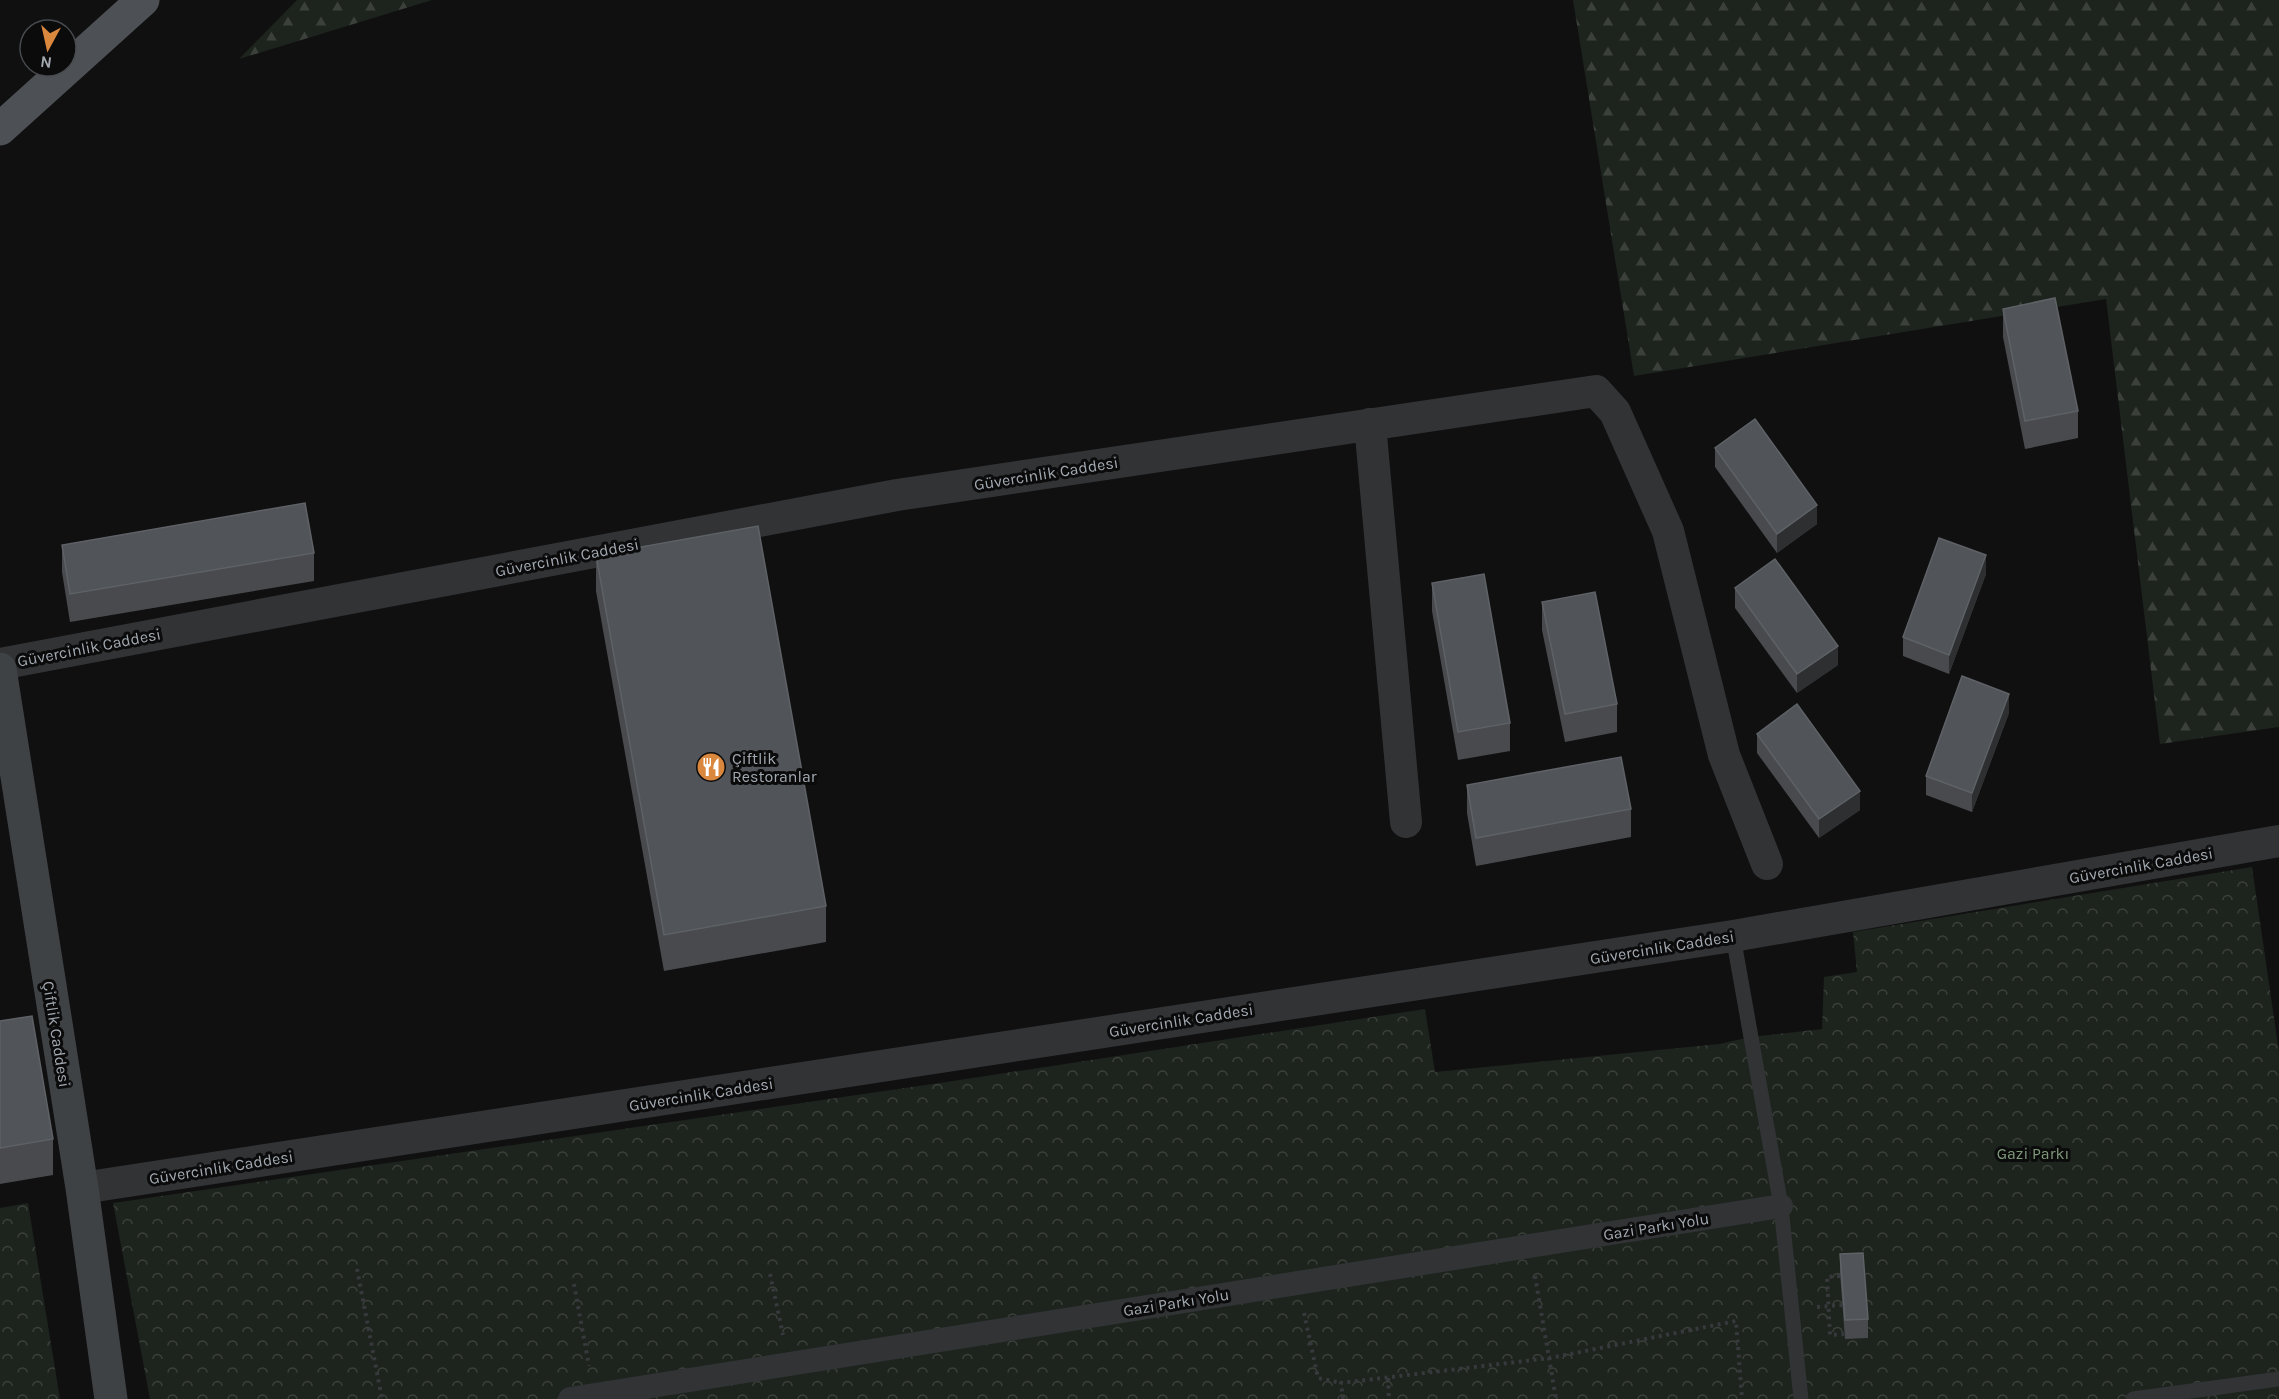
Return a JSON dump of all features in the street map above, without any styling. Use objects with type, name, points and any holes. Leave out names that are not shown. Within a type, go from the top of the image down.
[{"type":"main road","points":[[0,129],[143,0]]},
{"type":"main road","name":"Çiftlik Caddesi","points":[[0,669],[82,1188],[111,1399]]},
{"type":"street","name":"Güvercinlik Caddesi","points":[[0,664],[897,495],[1596,391],[1615,412],[1668,531],[1724,755],[1767,864]]},
{"type":"street","points":[[1370,424],[1406,822]]},
{"type":"street","name":"Güvercinlik Caddesi","points":[[82,1188],[1733,936],[2279,842]]},
{"type":"street","name":"Gazi Parkı Yolu","points":[[570,1399],[1781,1206]]},
{"type":"lane","points":[[1733,936],[1781,1206],[1801,1399]]},
{"type":"lane","points":[[2133,1399],[2279,1379]]},
{"type":"path","points":[[1529,1246],[1556,1399]]},
{"type":"path","points":[[357,1269],[382,1399]]},
{"type":"path","points":[[770,1274],[789,1364]]},
{"type":"path","points":[[1840,1276],[1827,1277],[1830,1335],[1844,1334]]},
{"type":"path","points":[[1298,1283],[1318,1378],[1341,1383],[1550,1358],[1736,1321],[1742,1399]]},
{"type":"path","points":[[574,1284],[595,1395]]},
{"type":"path","points":[[1388,1378],[1389,1399]]},
{"type":"path","points":[[1341,1383],[1343,1399]]},
{"type":"green space","points":[[297,0],[432,0],[239,59]]},
{"type":"green space","points":[[1573,0],[2279,0],[2279,727],[2160,744],[2106,299],[1634,376]]},
{"type":"green space","name":"Gazi Parkı","points":[[2252,867],[2279,1052],[2279,1399],[150,1399],[113,1203],[953,1081],[1425,1009],[1435,1072],[1719,1044],[1751,1037],[1822,1029],[1824,977],[1857,972],[1853,932]]},
{"type":"green space","points":[[28,1203],[60,1399],[0,1399],[0,1208]]},
{"type":"building","points":[[2055,298],[2078,411],[2025,421],[2003,309]]},
{"type":"building","points":[[1755,419],[1817,505],[1777,534],[1715,448]]},
{"type":"building","points":[[305,503],[314,553],[70,594],[62,545]]},
{"type":"building","name":"Çiftlik Restoranlar","points":[[758,526],[826,906],[664,935],[596,555]]},
{"type":"building","points":[[1939,538],[1986,555],[1949,655],[1903,637]]},
{"type":"building","points":[[1775,559],[1838,646],[1797,674],[1735,588]]},
{"type":"building","points":[[1484,574],[1510,723],[1458,732],[1432,583]]},
{"type":"building","points":[[1595,592],[1617,704],[1565,714],[1542,602]]},
{"type":"building","points":[[1962,676],[2009,694],[1972,793],[1926,776]]},
{"type":"building","points":[[1797,704],[1860,791],[1819,819],[1757,734]]},
{"type":"building","points":[[1621,757],[1631,809],[1476,838],[1467,785]]},
{"type":"building","points":[[32,1016],[53,1139],[0,1148],[0,1021]]},
{"type":"building","points":[[1863,1253],[1868,1319],[1845,1320],[1840,1254]]},
{"type":"place","name":"Çiftlik Restoranlar","points":[[711,767]]}]
